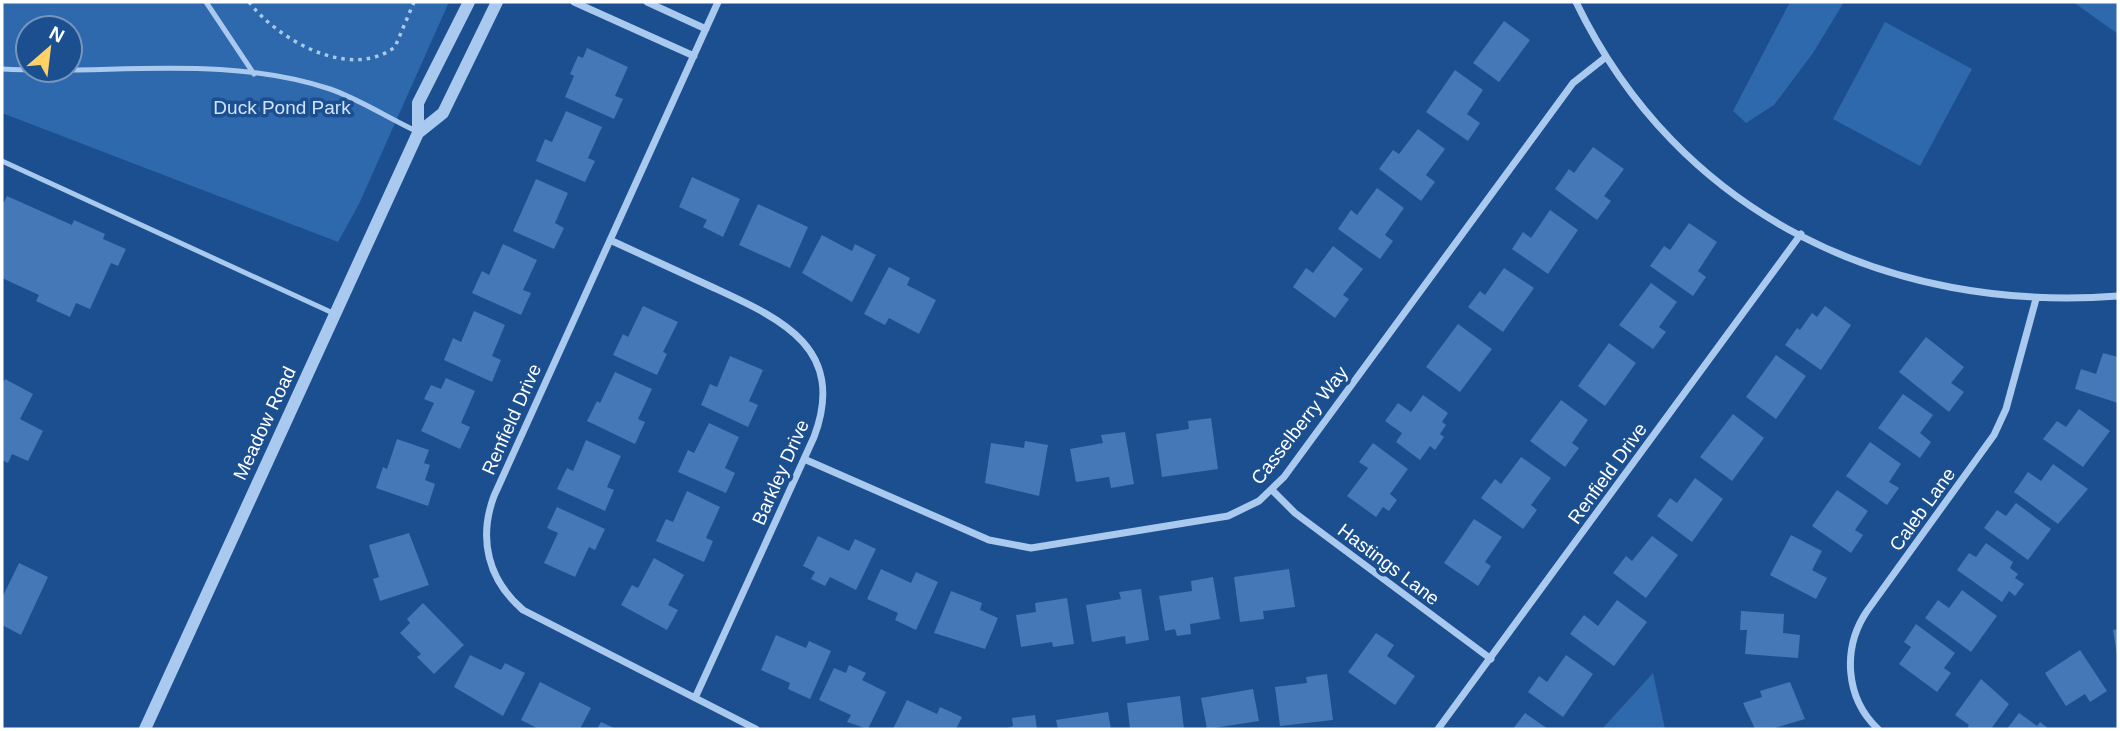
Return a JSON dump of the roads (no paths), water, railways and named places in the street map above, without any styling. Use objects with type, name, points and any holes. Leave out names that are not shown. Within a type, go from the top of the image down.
[{"type":"street","name":"Meadow Road","points":[[145,729],[418,133],[418,103],[469,2]]},
{"type":"street","name":"Meadow Road","points":[[418,133],[443,113],[497,2]]},
{"type":"street","points":[[574,2],[694,56]]},
{"type":"street","points":[[647,2],[706,29]]},
{"type":"street","name":"Renfield Drive","points":[[718,2],[494,496],[486,527],[487,550],[497,580],[523,610],[756,729]]},
{"type":"street","points":[[1576,2],[1606,57],[1642,108],[1693,162],[1749,205],[1801,234],[1849,258],[1914,280],[1952,289],[2036,299],[2118,296]]},
{"type":"street","name":"Casselberry Way","points":[[804,458],[983,538],[1025,548],[1056,547],[1222,517],[1247,508],[1272,490],[1573,83],[1606,57]]},
{"type":"street","name":"Renfield Drive","points":[[1438,729],[1801,234]]},
{"type":"street","name":"Barkley Drive","points":[[610,240],[769,314],[801,338],[814,358],[823,398],[820,422],[695,698]]},
{"type":"street","name":"Caleb Lane","points":[[1878,729],[1861,707],[1853,685],[1850,654],[1856,632],[1867,611],[1994,435],[2006,409],[2036,299]]},
{"type":"street","name":"Hastings Lane","points":[[1272,490],[1296,514],[1491,659]]},
{"type":"lane","points":[[206,2],[254,74]]},
{"type":"lane","points":[[2,69],[57,72],[202,67],[254,74],[331,90],[418,133]]},
{"type":"lane","points":[[2,161],[335,314]]},
{"type":"park label","name":"Duck Pond Park","points":[[282,107]]}]
